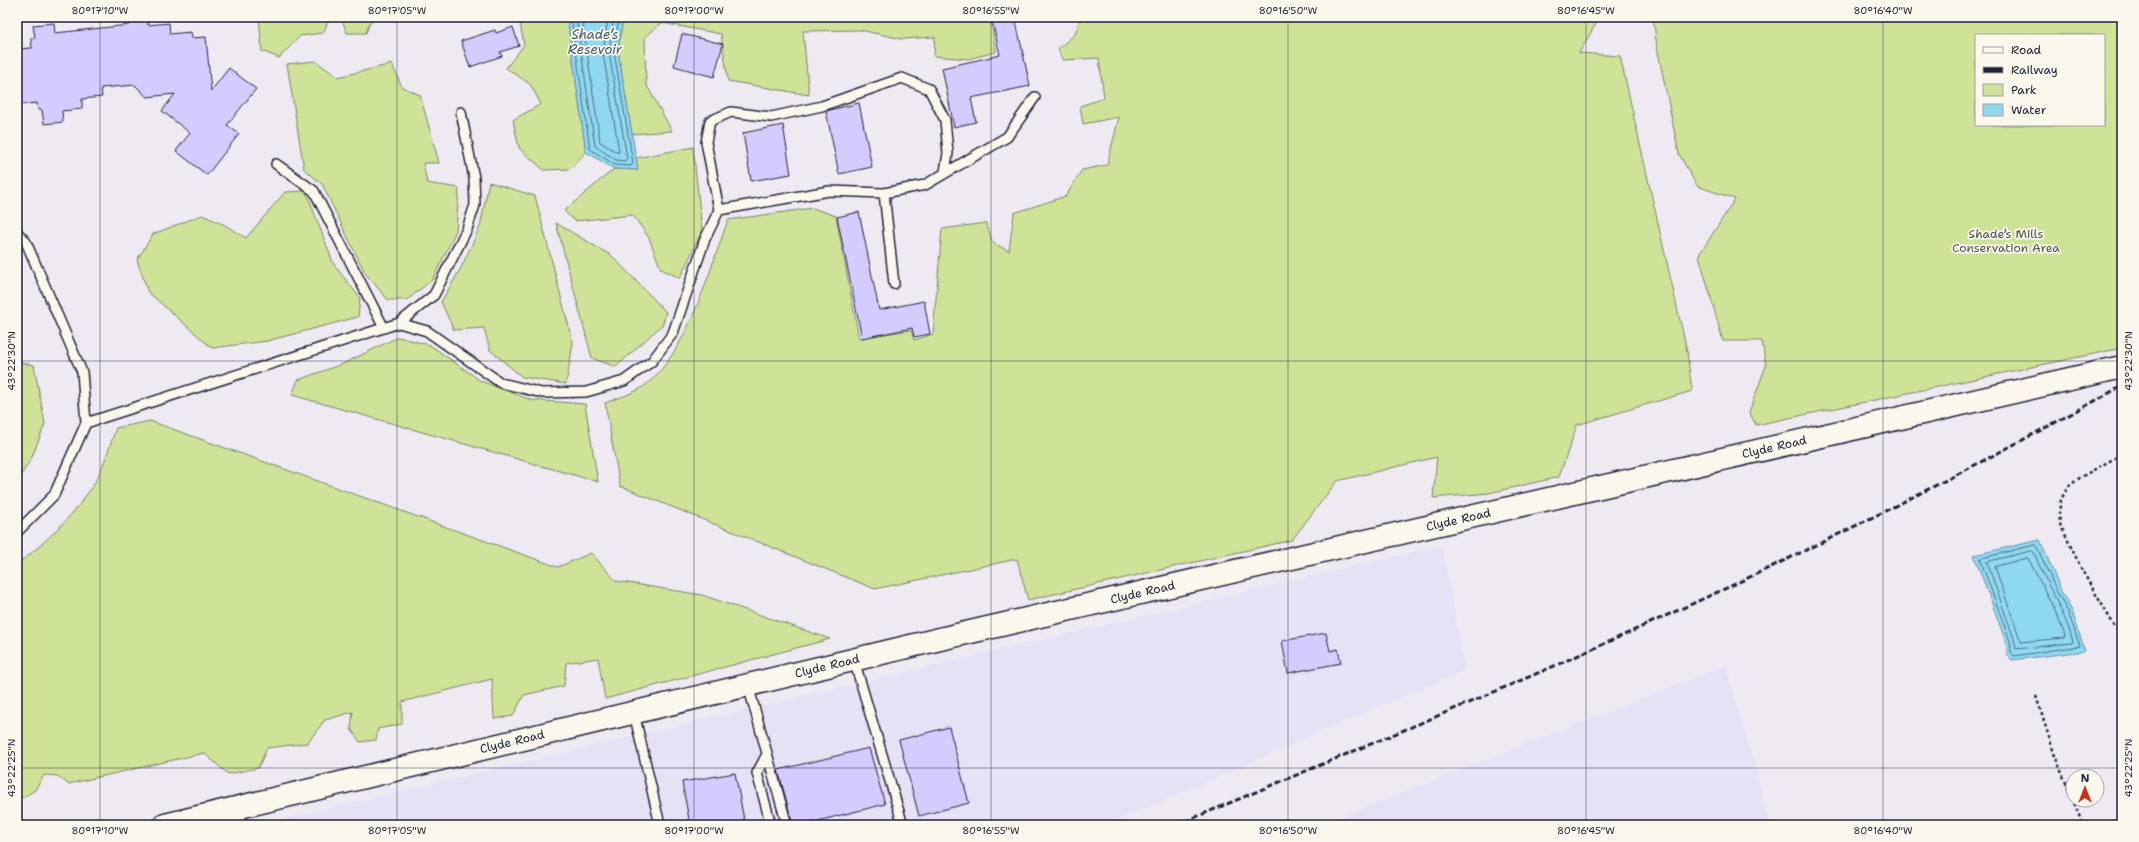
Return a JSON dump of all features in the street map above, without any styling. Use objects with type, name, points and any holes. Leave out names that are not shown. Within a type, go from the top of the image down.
[{"type":"main road","name":"Clyde Road","points":[[165,825],[235,818],[634,713],[748,685],[2122,367]]},
{"type":"lane","points":[[399,323],[427,331],[501,383],[542,393],[586,392],[624,381],[652,361],[673,333],[705,240],[719,210],[706,142],[710,121],[731,112],[771,117],[822,106],[902,78],[929,89],[945,120],[948,153],[945,172]]},
{"type":"lane","points":[[719,210],[829,191],[884,193],[925,185],[1007,137],[1035,97]]},
{"type":"lane","points":[[86,423],[399,323],[434,295],[467,229],[475,205],[474,178],[461,112]]},
{"type":"lane","points":[[276,164],[314,190],[384,328]]},
{"type":"lane","points":[[884,193],[894,284]]},
{"type":"lane","points":[[17,232],[26,242],[82,372],[86,423],[54,495],[17,532]]},
{"type":"lane","points":[[17,247],[26,242]]},
{"type":"lane","points":[[854,660],[903,825]]},
{"type":"lane","points":[[748,685],[766,756],[786,825]]},
{"type":"lane","points":[[634,713],[660,825]]},
{"type":"lane","points":[[766,756],[757,773],[771,825]]},
{"type":"path","points":[[2122,454],[2081,477],[2069,486],[2061,499],[2059,513],[2060,524],[2083,572],[2122,639]]},
{"type":"path","points":[[2036,696],[2055,756],[2083,825]]},
{"type":"shaded area","points":[[1442,545],[1465,670],[1108,825],[281,825],[283,819]]},
{"type":"shaded area","points":[[1726,665],[1771,825],[1320,825]]},
{"type":"green space","points":[[259,17],[330,17],[323,33],[300,36],[279,58],[262,51]]},
{"type":"green space","points":[[341,17],[372,17],[366,33],[347,33]]},
{"type":"green space","points":[[492,17],[567,17],[586,152],[570,169],[544,170],[519,148],[513,120],[541,104],[530,84],[506,68],[524,45],[520,23],[493,19]]},
{"type":"green space","points":[[623,17],[997,17],[991,20],[996,52],[968,59],[934,56],[935,37],[902,39],[860,30],[803,31],[809,95],[728,81],[721,34],[662,23],[645,37],[646,84],[672,131],[632,134],[618,51]]},
{"type":"green space","points":[[1081,17],[1600,17],[1579,53],[1620,56],[1687,351],[1692,391],[1577,425],[1559,477],[1489,493],[1433,498],[1437,457],[1337,481],[1292,540],[1028,600],[1017,559],[875,589],[620,486],[605,403],[640,389],[659,372],[673,354],[685,333],[705,286],[728,220],[813,208],[836,216],[859,338],[911,330],[914,340],[933,334],[942,229],[986,223],[993,243],[1009,251],[1014,213],[1066,196],[1082,170],[1107,165],[1119,117],[1083,124],[1080,106],[1104,98],[1099,58],[1062,60],[1058,49],[1075,34]]},
{"type":"green space","name":"Shade’s Mills Conservation Area","points":[[1653,17],[2122,17],[2122,348],[1756,425],[1749,412],[1766,366],[1762,341],[1723,341],[1699,255],[1735,199],[1697,186],[1679,154],[1657,47]]},
{"type":"green space","points":[[315,61],[338,77],[392,64],[402,87],[420,95],[439,163],[423,163],[427,183],[459,188],[456,231],[433,279],[407,300],[388,300],[365,273],[322,184],[304,169],[287,64]]},
{"type":"green space","points":[[693,147],[702,231],[680,278],[661,269],[649,238],[633,215],[575,221],[564,211],[614,169],[638,170],[636,158]]},
{"type":"green space","points":[[489,182],[535,196],[573,343],[566,384],[522,377],[490,350],[484,328],[454,330],[441,302],[461,268],[480,227]]},
{"type":"green space","points":[[306,191],[334,265],[360,298],[358,317],[267,341],[212,348],[148,292],[137,260],[153,234],[202,215],[225,225],[246,238],[285,192]]},
{"type":"green space","points":[[556,223],[612,256],[666,312],[663,324],[616,367],[592,358]]},
{"type":"green space","points":[[398,337],[430,345],[481,381],[531,400],[585,404],[598,482],[292,395],[298,380],[345,363]]},
{"type":"green space","points":[[17,362],[34,365],[45,424],[32,457],[17,482]]},
{"type":"green space","points":[[150,421],[558,567],[591,553],[616,581],[702,595],[830,639],[605,699],[598,658],[566,663],[564,686],[524,695],[513,716],[494,719],[492,679],[402,702],[402,724],[378,729],[376,740],[360,742],[351,729],[353,712],[325,720],[307,743],[267,748],[258,768],[228,774],[204,753],[68,784],[58,776],[44,775],[35,790],[22,798],[17,793],[17,564],[60,527],[88,493],[101,469],[116,428]]},
{"type":"water","name":"Shade’s Resevoir","points":[[567,17],[623,17],[618,51],[638,170],[614,169],[586,152]]},
{"type":"water","points":[[2040,540],[2062,593],[2072,611],[2085,651],[2012,660],[2007,654],[2006,642],[1974,555]]},
{"type":"building","points":[[128,17],[148,17],[148,25],[169,23],[170,34],[191,32],[192,38],[206,37],[211,91],[229,68],[256,89],[227,125],[239,134],[207,175],[176,151],[190,133],[162,111],[175,94],[147,97],[135,85],[101,88],[102,97],[82,99],[82,109],[62,111],[63,122],[44,124],[42,110],[38,110],[37,103],[17,105],[17,49],[32,48],[31,38],[35,38],[33,25],[54,23],[55,33],[129,25]]},
{"type":"building","points":[[1015,17],[1030,86],[971,98],[976,122],[954,127],[942,68],[1000,55],[992,21]]},
{"type":"building","points":[[513,27],[519,46],[500,52],[502,56],[470,67],[461,41],[495,30],[496,33]]},
{"type":"building","points":[[682,34],[723,44],[714,77],[674,66]]},
{"type":"building","points":[[859,103],[872,167],[839,174],[826,111]]},
{"type":"building","points":[[783,125],[791,174],[751,181],[743,133]]},
{"type":"building","points":[[859,212],[879,310],[924,301],[930,334],[914,337],[912,328],[862,338],[837,217]]},
{"type":"building","points":[[1326,633],[1330,651],[1338,649],[1341,663],[1288,673],[1282,641]]},
{"type":"building","points":[[949,727],[969,803],[919,816],[899,740]]},
{"type":"building","points":[[869,748],[885,804],[802,825],[793,825],[778,770]]},
{"type":"building","points":[[735,773],[745,825],[690,825],[682,782]]},
{"type":"railway","points":[[1177,825],[1419,724],[1599,646],[1718,592],[1950,478],[2122,386]]}]
